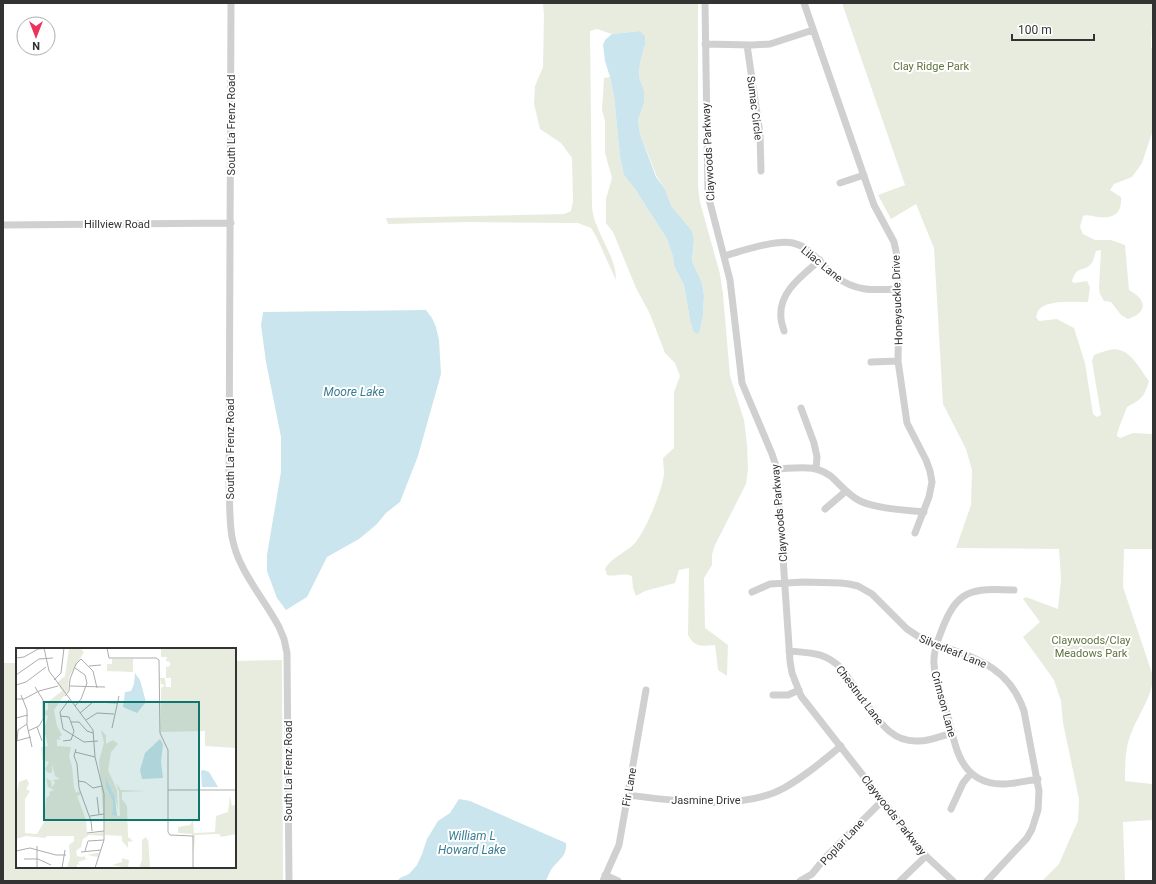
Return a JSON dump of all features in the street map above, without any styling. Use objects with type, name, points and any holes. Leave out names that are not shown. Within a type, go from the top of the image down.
[{"type":"street","name":"South La Frenz Road","points":[[231,3],[231,526],[232,538],[240,561],[279,627],[284,639],[287,653],[289,881]]},
{"type":"street","name":"Claywoods Parkway","points":[[705,3],[708,195],[730,280],[742,383],[777,469],[783,547],[784,583],[792,673],[802,696],[882,801],[926,856],[953,881]]},
{"type":"street","name":"Honeysuckle Drive","points":[[804,3],[874,205],[894,242],[897,256],[898,361],[907,423],[926,460],[932,482],[929,497],[915,533]]},
{"type":"street","points":[[705,44],[770,44],[813,30]]},
{"type":"street","name":"Sumac Circle","points":[[747,45],[760,134],[761,170]]},
{"type":"street","points":[[840,183],[864,175]]},
{"type":"street","name":"Hillview Road","points":[[3,225],[231,223]]},
{"type":"street","name":"Lilac Lane","points":[[724,256],[780,242],[792,243],[803,247],[820,260],[835,276],[847,284],[865,290],[898,289]]},
{"type":"street","points":[[784,331],[781,318],[784,299],[788,290],[820,260]]},
{"type":"street","points":[[872,362],[898,361]]},
{"type":"street","points":[[801,408],[814,443],[817,457],[816,469]]},
{"type":"street","points":[[777,469],[810,467],[824,471],[846,492],[861,501],[881,507],[924,512]]},
{"type":"street","points":[[825,509],[846,492]]},
{"type":"street","name":"Silverleaf Lane","points":[[752,592],[770,584],[784,583],[840,582],[858,586],[878,599],[907,629],[915,635],[990,665],[1001,673],[1011,684],[1019,697],[1024,711],[1038,779],[1039,800],[1036,819],[1032,829],[1021,845],[987,881]]},
{"type":"street","name":"Crimson Lane","points":[[1014,590],[978,590],[962,598],[952,608],[948,615],[934,653],[934,670],[961,761],[971,773],[985,782],[999,785],[1038,779]]},
{"type":"street","name":"Chestnut Lane","points":[[789,651],[816,653],[836,663],[842,669],[882,725],[895,736],[909,741],[918,742],[952,734]]},
{"type":"street","name":"Fir Lane","points":[[604,878],[619,845],[646,690]]},
{"type":"street","points":[[773,696],[788,695],[799,690]]},
{"type":"street","name":"Jasmine Drive","points":[[628,795],[673,801],[732,801],[756,798],[784,788],[809,772],[841,746]]},
{"type":"street","points":[[951,809],[963,783],[971,773]]},
{"type":"street","name":"Poplar Lane","points":[[800,881],[812,874],[835,847],[882,801]]},
{"type":"street","points":[[900,881],[926,856]]},
{"type":"street","points":[[604,878],[618,881]]},
{"type":"green space","points":[[543,3],[698,3],[698,187],[700,202],[720,274],[730,376],[744,420],[747,444],[748,469],[746,484],[715,545],[712,555],[712,565],[704,578],[705,628],[728,645],[727,676],[718,670],[715,645],[703,646],[696,644],[688,635],[689,568],[679,570],[675,583],[645,591],[636,596],[633,588],[632,576],[625,574],[607,575],[605,569],[611,561],[635,543],[644,529],[657,500],[664,474],[663,458],[674,448],[674,392],[680,376],[675,363],[665,353],[650,314],[636,288],[613,232],[606,223],[606,199],[612,178],[605,153],[605,121],[602,110],[604,78],[610,77],[614,97],[620,157],[624,175],[635,189],[667,239],[673,257],[674,266],[684,285],[690,320],[699,333],[703,315],[704,295],[702,283],[692,261],[694,239],[692,231],[670,206],[665,189],[657,177],[640,134],[638,120],[644,103],[644,90],[639,77],[640,63],[645,45],[640,31],[612,34],[597,29],[590,31],[592,208],[596,224],[612,259],[616,280],[591,228],[578,223],[466,222],[388,224],[386,218],[564,214],[571,211],[573,201],[572,158],[561,143],[540,129],[534,104],[535,86],[543,67]]},
{"type":"green space","points":[[842,3],[1153,3],[1151,47],[1153,51],[1153,130],[1142,163],[1132,177],[1114,184],[1110,190],[1121,197],[1119,210],[1113,216],[1109,217],[1083,216],[1080,227],[1083,234],[1095,240],[1111,240],[1125,245],[1129,290],[1142,301],[1142,309],[1135,316],[1128,319],[1121,315],[1111,302],[1104,301],[1100,294],[1099,288],[1101,250],[1096,251],[1092,263],[1078,271],[1072,281],[1074,283],[1087,281],[1090,287],[1088,302],[1061,302],[1047,305],[1038,311],[1036,317],[1039,321],[1057,319],[1074,328],[1085,363],[1093,414],[1097,417],[1101,415],[1092,361],[1094,355],[1103,351],[1116,349],[1122,351],[1133,359],[1149,381],[1146,391],[1142,397],[1127,407],[1117,436],[1120,438],[1133,433],[1153,434],[1153,549],[1124,549],[1123,587],[1153,676],[1151,690],[1128,743],[1125,762],[1125,781],[1152,784],[1153,820],[1123,822],[1125,881],[1042,881],[1059,864],[1078,821],[1079,799],[1063,723],[1061,701],[1054,680],[1023,637],[1040,622],[1023,599],[1026,597],[1058,609],[1061,580],[1059,549],[956,548],[971,505],[972,470],[966,449],[943,404],[934,248],[916,204],[891,219],[878,195],[905,185]]},
{"type":"green space","points":[[282,660],[283,881],[3,881],[3,663],[16,663],[16,868],[236,868],[236,661]]},
{"type":"water","points":[[640,31],[645,36],[645,45],[640,63],[639,77],[644,90],[644,103],[638,120],[640,134],[656,177],[665,189],[671,206],[692,231],[694,239],[692,261],[702,283],[704,295],[703,315],[699,334],[694,332],[690,320],[684,285],[674,266],[673,257],[667,239],[635,189],[624,175],[620,157],[614,97],[605,61],[603,45],[605,40],[612,34]]},
{"type":"water","name":"Moore Lake","points":[[426,310],[436,327],[439,340],[441,374],[418,456],[400,502],[386,513],[376,525],[359,539],[327,557],[307,597],[286,610],[277,598],[267,571],[267,555],[281,472],[281,437],[266,362],[261,325],[263,312]]},
{"type":"water","name":"William L Howard Lake","points":[[459,799],[470,801],[566,843],[566,851],[551,869],[546,881],[397,881],[409,874],[417,865],[427,839],[438,821],[450,813]]},
{"type":"park label","name":"Clay Ridge Park","points":[[931,66]]},
{"type":"park label","name":"Claywoods/Clay Meadows Park","points":[[1091,646]]}]
